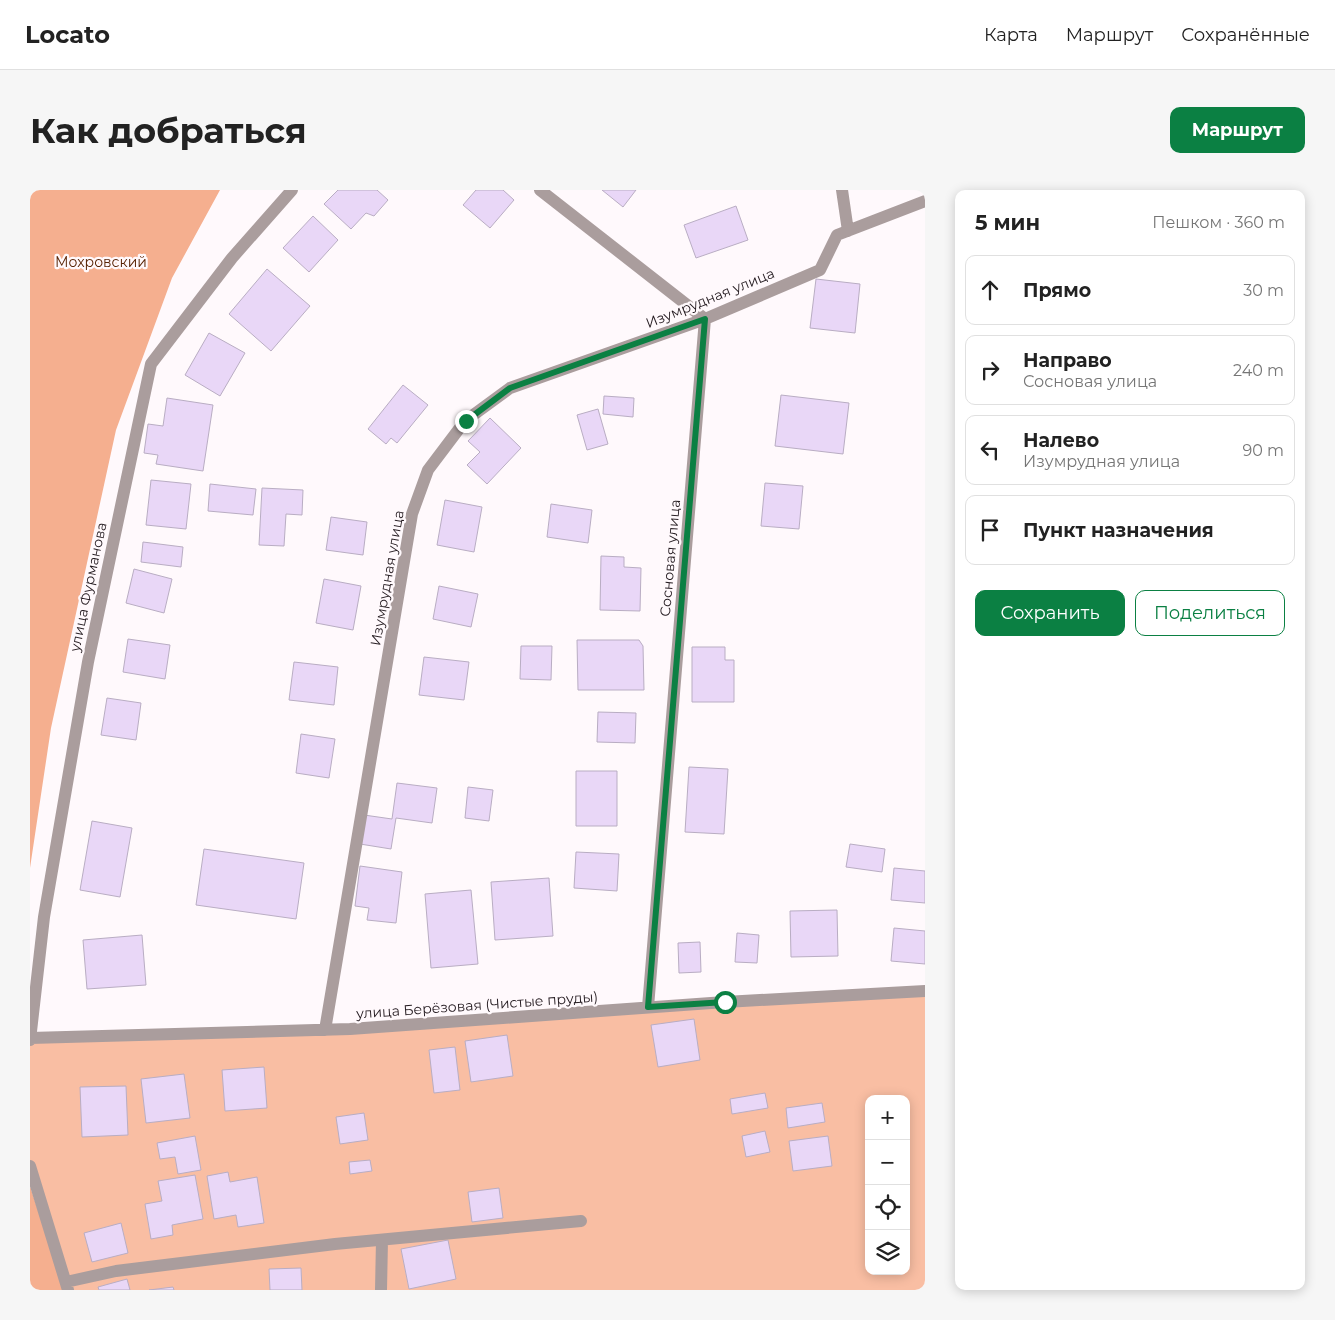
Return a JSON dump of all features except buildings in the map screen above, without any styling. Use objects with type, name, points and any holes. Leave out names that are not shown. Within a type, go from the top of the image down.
[{"type":"street","name":"улица Фурманова","points":[[30,1039],[44,917],[88,662],[152,364],[232,258],[292,190]]},
{"type":"street","points":[[540,190],[705,319]]},
{"type":"street","points":[[842,190],[848,231]]},
{"type":"street","name":"Изумрудная улица","points":[[325,1030],[412,514],[428,470],[466,421],[510,388],[705,319],[820,270],[837,235],[925,200]]},
{"type":"street","name":"Сосновая улица","points":[[648,1007],[705,319]]},
{"type":"street","name":"улица Берёзовая (Чистые пруды)","points":[[30,1039],[325,1030],[648,1007],[925,991]]},
{"type":"street","points":[[30,1166],[67,1286],[116,1271],[326,1245],[581,1221]]},
{"type":"street","points":[[381,1290],[382,1240]]},
{"type":"shaded area","points":[[925,991],[925,1290],[68,1290],[30,1166],[30,1040],[350,1029]]},
{"type":"green space","name":"Мохровский","points":[[30,190],[220,190],[172,278],[116,430],[51,728],[30,868]]},
{"type":"green space","points":[[30,1186],[64,1290],[30,1290]]},
{"type":"route","points":[[466,421],[510,388],[705,319],[648,1007],[725,1002]]}]
